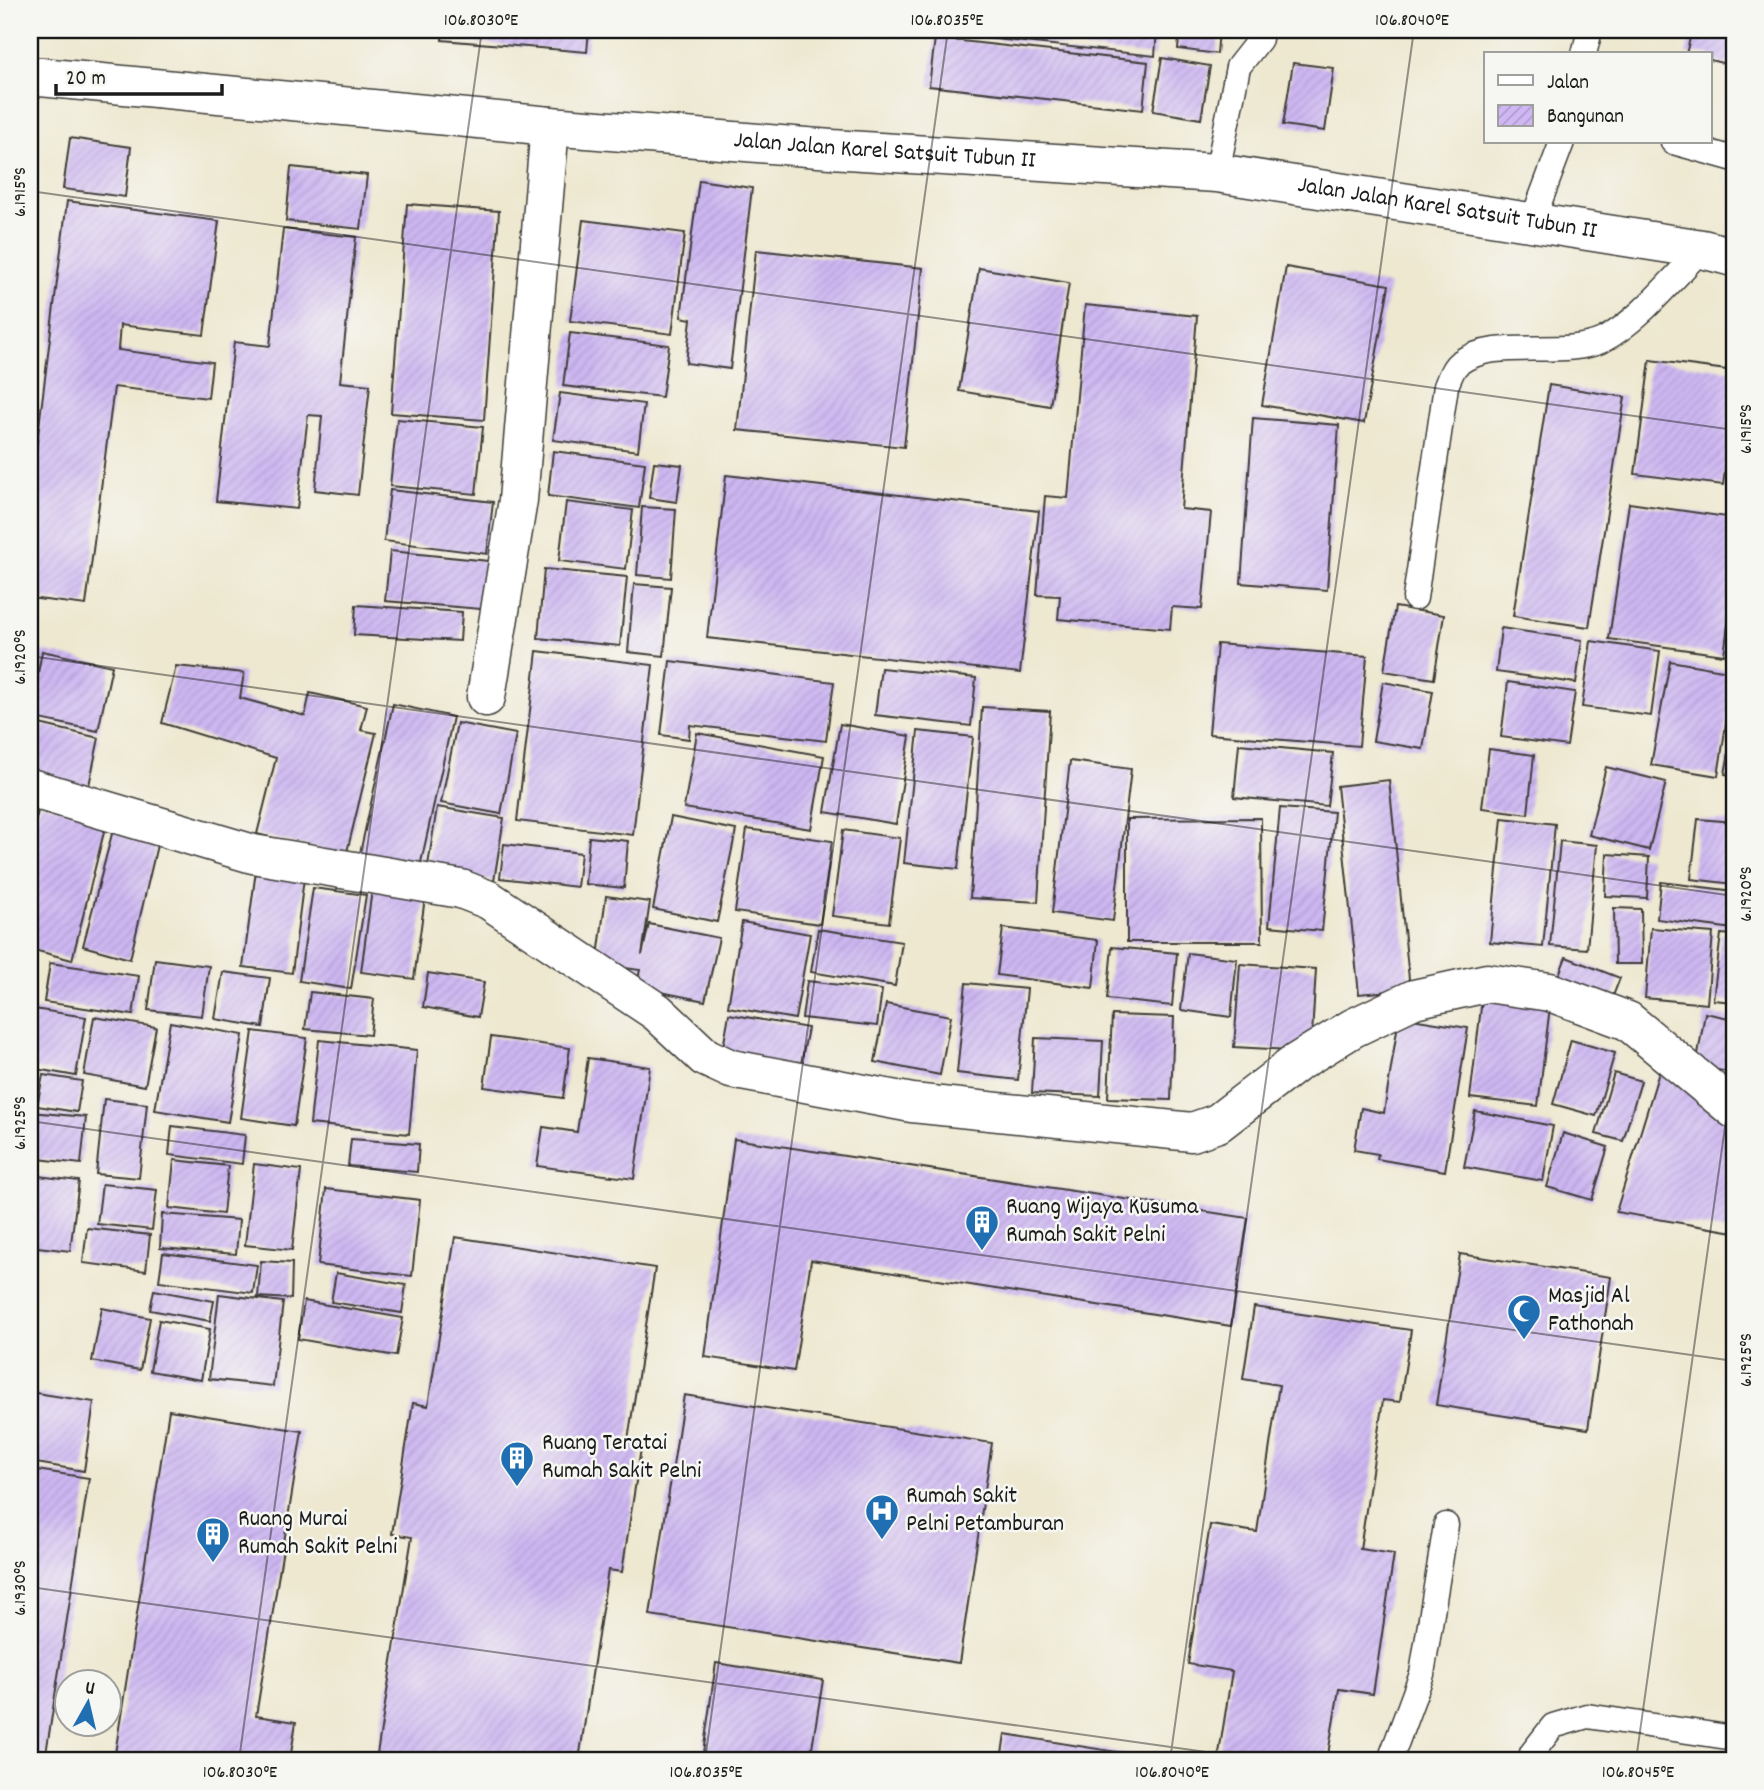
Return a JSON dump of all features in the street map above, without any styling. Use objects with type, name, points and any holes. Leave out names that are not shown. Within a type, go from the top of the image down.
[{"type":"street","name":"Jalan Jalan Karel Satsuit Tubun II","points":[[30,76],[550,126],[831,149],[1217,173],[1718,253]]},
{"type":"street","points":[[486,697],[518,500],[550,126]]},
{"type":"street","points":[[30,788],[253,854],[461,889],[489,900],[657,1012],[705,1057],[731,1069],[760,1076],[912,1103],[1192,1132],[1218,1123],[1296,1063],[1353,1028],[1415,999],[1487,983],[1550,992],[1628,1021],[1734,1109]]},
{"type":"lane","points":[[1217,173],[1238,67],[1260,38],[1260,30]]},
{"type":"lane","points":[[1584,52],[1590,30]]},
{"type":"lane","points":[[1532,222],[1561,144]]},
{"type":"lane","points":[[1680,144],[1734,159]]},
{"type":"lane","points":[[1415,598],[1446,386],[1458,363],[1483,353],[1571,347],[1601,341],[1718,253]]},
{"type":"lane","points":[[1390,1760],[1422,1674],[1446,1525]]},
{"type":"lane","points":[[1531,1760],[1532,1753],[1553,1726],[1587,1716],[1734,1738]]},
{"type":"building","points":[[443,30],[589,30],[587,52],[442,40]]},
{"type":"building","points":[[940,30],[1157,30],[1155,56],[940,33]]},
{"type":"building","points":[[1180,30],[1219,30],[1217,54],[1178,49]]},
{"type":"building","points":[[1692,30],[1734,30],[1734,66],[1712,60],[1712,52],[1686,52]]},
{"type":"building","points":[[935,38],[1148,62],[1143,110],[929,86]]},
{"type":"building","points":[[1162,58],[1210,66],[1201,119],[1153,111]]},
{"type":"building","points":[[1293,63],[1334,68],[1325,131],[1283,125]]},
{"type":"building","points":[[70,138],[131,147],[125,197],[63,189]]},
{"type":"building","points":[[291,167],[367,175],[361,229],[286,221]]},
{"type":"building","points":[[699,180],[752,188],[730,369],[686,363],[691,319],[681,317]]},
{"type":"building","points":[[67,201],[219,221],[204,335],[120,325],[118,350],[212,362],[208,398],[114,387],[86,605],[30,598],[30,499]]},
{"type":"building","points":[[407,204],[499,211],[484,420],[391,413]]},
{"type":"building","points":[[583,220],[685,233],[672,334],[570,321]]},
{"type":"building","points":[[283,229],[356,237],[340,382],[370,385],[358,495],[315,490],[322,416],[308,415],[297,509],[216,501],[234,342],[270,346]]},
{"type":"building","points":[[756,250],[923,268],[904,447],[737,430]]},
{"type":"building","points":[[1286,267],[1389,285],[1364,423],[1262,405]]},
{"type":"building","points":[[979,268],[1069,283],[1050,406],[959,391]]},
{"type":"building","points":[[1085,305],[1197,316],[1181,509],[1211,512],[1202,609],[1172,607],[1170,629],[1058,619],[1060,596],[1037,595],[1045,496],[1068,498]]},
{"type":"building","points":[[570,333],[669,345],[662,397],[563,386]]},
{"type":"building","points":[[1650,360],[1734,371],[1734,407],[1723,485],[1635,474]]},
{"type":"building","points":[[1549,385],[1625,397],[1589,627],[1513,616]]},
{"type":"building","points":[[560,393],[644,404],[638,451],[553,440]]},
{"type":"building","points":[[1253,418],[1339,425],[1327,590],[1241,583]]},
{"type":"building","points":[[397,419],[483,427],[476,494],[390,486]]},
{"type":"building","points":[[553,451],[645,463],[639,508],[548,496]]},
{"type":"building","points":[[654,462],[682,465],[677,502],[649,498]]},
{"type":"building","points":[[726,475],[1039,511],[1020,673],[707,638]]},
{"type":"building","points":[[390,490],[493,502],[487,554],[384,541]]},
{"type":"building","points":[[566,502],[633,510],[626,569],[559,561]]},
{"type":"building","points":[[1629,503],[1734,518],[1734,579],[1724,655],[1609,639]]},
{"type":"building","points":[[642,507],[676,509],[671,578],[637,575]]},
{"type":"building","points":[[390,551],[498,562],[493,610],[385,601]]},
{"type":"building","points":[[544,569],[627,577],[620,646],[538,638]]},
{"type":"building","points":[[634,584],[671,587],[664,656],[628,652]]},
{"type":"building","points":[[356,605],[462,612],[460,641],[354,635]]},
{"type":"building","points":[[1395,607],[1444,615],[1434,679],[1384,671]]},
{"type":"building","points":[[1501,628],[1582,640],[1576,683],[1496,672]]},
{"type":"building","points":[[1591,641],[1660,651],[1651,716],[1582,707]]},
{"type":"building","points":[[1217,644],[1367,656],[1359,746],[1209,734]]},
{"type":"building","points":[[42,651],[112,666],[98,731],[30,717]]},
{"type":"building","points":[[537,651],[653,665],[633,835],[517,821]]},
{"type":"building","points":[[670,661],[834,682],[826,741],[690,725],[689,739],[661,735]]},
{"type":"building","points":[[1670,661],[1734,672],[1718,776],[1651,765]]},
{"type":"building","points":[[176,666],[244,673],[240,698],[305,716],[310,693],[367,706],[361,730],[376,733],[346,856],[257,834],[276,758],[162,723]]},
{"type":"building","points":[[881,668],[976,678],[971,726],[875,715]]},
{"type":"building","points":[[1383,682],[1433,691],[1423,749],[1373,741]]},
{"type":"building","points":[[1508,682],[1575,692],[1567,746],[1501,737]]},
{"type":"building","points":[[393,704],[453,717],[418,876],[358,862]]},
{"type":"building","points":[[982,707],[1050,711],[1038,902],[970,898]]},
{"type":"building","points":[[31,722],[99,738],[88,790],[30,777]]},
{"type":"building","points":[[457,723],[516,734],[501,814],[441,803]]},
{"type":"building","points":[[840,724],[910,736],[896,824],[825,812]]},
{"type":"building","points":[[918,731],[973,737],[958,869],[904,863]]},
{"type":"building","points":[[1734,731],[1734,776],[1725,774]]},
{"type":"building","points":[[697,733],[824,756],[811,829],[684,808]]},
{"type":"building","points":[[1239,744],[1333,753],[1327,806],[1234,797]]},
{"type":"building","points":[[1489,749],[1534,755],[1528,814],[1482,808]]},
{"type":"building","points":[[1070,761],[1131,769],[1113,921],[1052,913]]},
{"type":"building","points":[[1606,767],[1666,782],[1649,850],[1589,835]]},
{"type":"building","points":[[1389,780],[1410,989],[1359,994],[1337,786]]},
{"type":"building","points":[[40,803],[107,820],[72,960],[30,949],[30,843]]},
{"type":"building","points":[[437,807],[504,818],[494,881],[427,872]]},
{"type":"building","points":[[1280,808],[1334,812],[1322,931],[1269,926]]},
{"type":"building","points":[[671,817],[736,830],[717,922],[653,909]]},
{"type":"building","points":[[1261,818],[1262,942],[1127,942],[1127,819]]},
{"type":"building","points":[[1502,818],[1555,824],[1543,947],[1490,942]]},
{"type":"building","points":[[1698,819],[1734,822],[1734,884],[1691,879]]},
{"type":"building","points":[[747,829],[832,841],[820,924],[735,912]]},
{"type":"building","points":[[113,830],[158,841],[130,959],[83,946]]},
{"type":"building","points":[[843,830],[900,838],[889,923],[832,916]]},
{"type":"building","points":[[589,837],[628,841],[624,888],[585,884]]},
{"type":"building","points":[[1560,841],[1597,845],[1587,949],[1550,946]]},
{"type":"building","points":[[504,844],[581,853],[577,887],[500,878]]},
{"type":"building","points":[[1607,854],[1649,857],[1647,898],[1605,896]]},
{"type":"building","points":[[257,863],[305,870],[292,973],[243,967]]},
{"type":"building","points":[[373,882],[426,890],[414,979],[361,972]]},
{"type":"building","points":[[1661,882],[1734,891],[1734,929],[1657,919]]},
{"type":"building","points":[[313,888],[366,895],[351,989],[299,981]]},
{"type":"building","points":[[606,896],[650,902],[642,955],[649,924],[719,938],[705,1001],[636,987],[640,970],[597,964]]},
{"type":"building","points":[[1614,908],[1641,909],[1642,964],[1615,964]]},
{"type":"building","points":[[742,922],[810,934],[795,1019],[728,1007]]},
{"type":"building","points":[[1003,928],[1098,940],[1093,988],[997,975]]},
{"type":"building","points":[[1651,928],[1713,933],[1707,1004],[1645,998]]},
{"type":"building","points":[[818,929],[902,942],[895,986],[811,972]]},
{"type":"building","points":[[1721,934],[1734,935],[1734,1002],[1713,1000]]},
{"type":"building","points":[[1112,947],[1177,953],[1172,1006],[1107,999]]},
{"type":"building","points":[[1188,953],[1237,959],[1231,1017],[1181,1010]]},
{"type":"building","points":[[1566,957],[1620,978],[1611,1001],[1557,980]]},
{"type":"building","points":[[155,959],[209,966],[202,1016],[148,1010]]},
{"type":"building","points":[[50,963],[139,976],[133,1015],[44,1002]]},
{"type":"building","points":[[1240,964],[1316,969],[1311,1051],[1234,1047]]},
{"type":"building","points":[[223,972],[270,978],[263,1027],[215,1019]]},
{"type":"building","points":[[428,973],[484,982],[478,1017],[423,1007]]},
{"type":"building","points":[[807,981],[882,990],[877,1026],[802,1018]]},
{"type":"building","points":[[966,983],[1027,989],[1018,1080],[957,1073]]},
{"type":"building","points":[[1483,991],[1551,998],[1538,1106],[1470,1098]]},
{"type":"building","points":[[310,992],[374,999],[370,1035],[305,1029]]},
{"type":"building","points":[[886,1004],[951,1016],[940,1075],[875,1062]]},
{"type":"building","points":[[34,1009],[86,1017],[76,1076],[30,1068],[30,1035]]},
{"type":"building","points":[[1705,1013],[1734,1019],[1734,1073],[1696,1066]]},
{"type":"building","points":[[729,1014],[808,1028],[800,1069],[722,1054]]},
{"type":"building","points":[[1112,1015],[1174,1017],[1171,1100],[1108,1098]]},
{"type":"building","points":[[94,1017],[156,1027],[145,1086],[84,1075]]},
{"type":"building","points":[[1399,1017],[1468,1028],[1445,1171],[1377,1159],[1378,1154],[1354,1150],[1361,1108],[1384,1113]]},
{"type":"building","points":[[170,1022],[243,1035],[228,1122],[155,1110]]},
{"type":"building","points":[[253,1031],[307,1038],[294,1126],[241,1118]]},
{"type":"building","points":[[491,1037],[570,1048],[563,1098],[484,1087]]},
{"type":"building","points":[[1035,1038],[1103,1041],[1100,1096],[1032,1093]]},
{"type":"building","points":[[319,1040],[417,1050],[409,1134],[310,1124]]},
{"type":"building","points":[[1571,1040],[1615,1053],[1596,1116],[1553,1104]]},
{"type":"building","points":[[1664,1056],[1734,1114],[1734,1232],[1616,1212]]},
{"type":"building","points":[[588,1058],[650,1067],[634,1179],[537,1166],[543,1127],[577,1132]]},
{"type":"building","points":[[1614,1073],[1641,1081],[1623,1141],[1596,1134]]},
{"type":"building","points":[[43,1075],[82,1081],[77,1112],[37,1106]]},
{"type":"building","points":[[104,1099],[147,1104],[139,1178],[96,1174]]},
{"type":"building","points":[[1475,1111],[1553,1126],[1543,1181],[1464,1167]]},
{"type":"building","points":[[30,1112],[86,1117],[81,1164],[30,1158]]},
{"type":"building","points":[[172,1126],[245,1135],[242,1164],[169,1155]]},
{"type":"building","points":[[1563,1133],[1608,1147],[1592,1200],[1547,1187]]},
{"type":"building","points":[[351,1139],[419,1144],[417,1172],[348,1166]]},
{"type":"building","name":"Ruang Wijaya Kusuma Rumah Sakit Pelni","points":[[734,1139],[1248,1218],[1231,1326],[811,1260],[794,1371],[705,1357]]},
{"type":"building","points":[[174,1160],[228,1166],[223,1214],[169,1208]]},
{"type":"building","points":[[254,1164],[301,1170],[292,1250],[245,1245]]},
{"type":"building","points":[[30,1175],[79,1181],[70,1251],[30,1246]]},
{"type":"building","points":[[102,1184],[157,1190],[152,1230],[97,1224]]},
{"type":"building","points":[[326,1189],[420,1200],[412,1276],[318,1265]]},
{"type":"building","points":[[162,1214],[239,1220],[236,1254],[160,1248]]},
{"type":"building","points":[[87,1228],[150,1235],[146,1271],[83,1263]]},
{"type":"building","name":"Ruang Teratai Rumah Sakit Pelni","points":[[455,1237],[655,1268],[628,1440],[642,1442],[622,1572],[608,1570],[579,1760],[376,1760],[412,1537],[392,1534],[413,1403],[428,1406]]},
{"type":"building","points":[[163,1253],[257,1265],[253,1293],[159,1281]]},
{"type":"building","name":"Masjid Al Fathonah","points":[[1460,1254],[1611,1277],[1588,1429],[1436,1405]]},
{"type":"building","points":[[261,1261],[292,1263],[291,1299],[258,1297]]},
{"type":"building","points":[[336,1273],[406,1285],[402,1313],[331,1302]]},
{"type":"building","points":[[154,1290],[214,1301],[210,1321],[150,1310]]},
{"type":"building","points":[[219,1294],[283,1302],[273,1386],[209,1379]]},
{"type":"building","points":[[304,1301],[403,1318],[396,1356],[298,1339]]},
{"type":"building","points":[[1254,1307],[1411,1330],[1400,1402],[1383,1400],[1360,1549],[1394,1554],[1373,1694],[1339,1689],[1327,1760],[1218,1760],[1232,1671],[1188,1664],[1210,1525],[1257,1532],[1279,1385],[1243,1379]]},
{"type":"building","points":[[102,1308],[150,1318],[140,1370],[92,1361]]},
{"type":"building","points":[[159,1320],[210,1329],[201,1380],[150,1371]]},
{"type":"building","points":[[30,1392],[94,1402],[84,1471],[30,1462]]},
{"type":"building","points":[[684,1395],[992,1443],[959,1663],[650,1615]]},
{"type":"building","name":"Ruang Murai Rumah Sakit Pelni","points":[[169,1410],[302,1431],[256,1716],[296,1722],[290,1760],[114,1760],[117,1738],[122,1738],[122,1709]]},
{"type":"building","points":[[30,1469],[89,1478],[59,1668],[52,1668],[52,1715],[45,1760],[30,1760]]},
{"type":"building","points":[[716,1663],[823,1680],[810,1760],[702,1760]]},
{"type":"building","points":[[1005,1734],[1160,1759],[1160,1760],[1001,1760]]},
{"type":"place","name":"Ruang Wijaya Kusuma Rumah Sakit Pelni","points":[[982,1252]]},
{"type":"place","name":"Masjid Al Fathonah","points":[[1524,1341]]},
{"type":"place","name":"Ruang Teratai Rumah Sakit Pelni","points":[[517,1488]]},
{"type":"place","name":"Rumah Sakit Pelni Petamburan","points":[[882,1541]]},
{"type":"place","name":"Ruang Murai Rumah Sakit Pelni","points":[[213,1564]]}]
